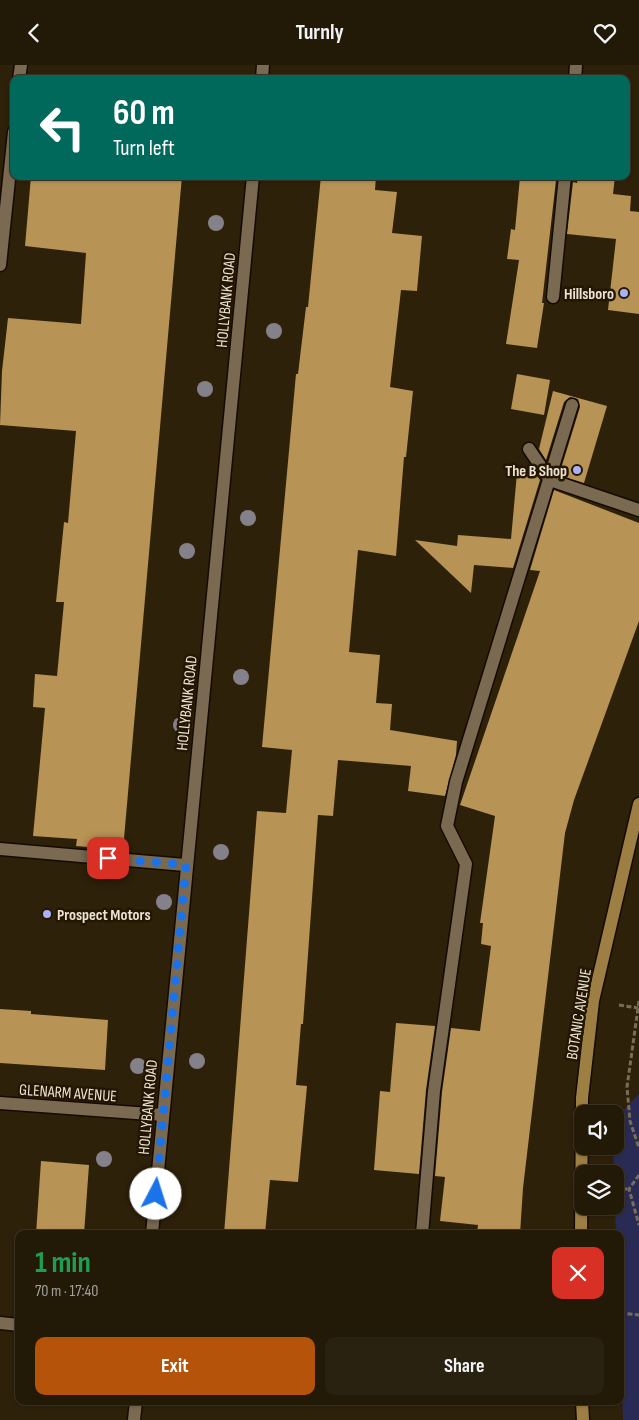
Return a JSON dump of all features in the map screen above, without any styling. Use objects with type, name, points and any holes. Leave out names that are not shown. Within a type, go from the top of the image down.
[{"type":"street","points":[[0,265],[10,170]]},
{"type":"street","name":"HOLLYBANK ROAD","points":[[152,1230],[253,180]]},
{"type":"street","points":[[553,297],[565,180]]},
{"type":"street","points":[[422,1230],[434,1091],[466,864],[447,826],[456,782],[572,405]]},
{"type":"street","points":[[529,449],[550,480],[639,510]]},
{"type":"street","name":"BOTANIC AVENUE","points":[[581,1230],[582,1098],[593,1001],[639,803]]},
{"type":"street","points":[[0,849],[186,865]]},
{"type":"street","name":"GLENARM AVENUE","points":[[0,1103],[163,1115]]},
{"type":"street","points":[[0,1323],[15,1325]]},
{"type":"street","points":[[134,1420],[136,1405]]},
{"type":"street","points":[[582,1405],[583,1420]]},
{"type":"path","points":[[639,1001],[627,1087],[630,1121],[639,1148]]},
{"type":"path","points":[[619,1005],[638,1008]]},
{"type":"path","points":[[629,1189],[639,1175]]},
{"type":"path","points":[[624,1189],[629,1189]]},
{"type":"path","points":[[629,1189],[639,1225]]},
{"type":"path","points":[[624,1313],[639,1315]]},
{"type":"shaded area","points":[[639,1094],[639,1420],[623,1420],[624,1230],[616,1230],[615,1215],[624,1215],[624,1165],[614,1165],[613,1155],[624,1155],[624,1110]]},
{"type":"building","points":[[31,180],[182,180],[123,850],[76,846],[77,839],[33,836],[45,708],[33,707],[35,674],[57,676],[64,602],[56,602],[64,522],[68,523],[76,431],[0,425],[2,371],[8,318],[81,324],[86,253],[25,246]]},
{"type":"building","points":[[321,180],[376,180],[375,190],[397,192],[392,233],[422,236],[417,291],[401,290],[390,387],[413,391],[406,457],[404,457],[396,556],[358,550],[349,652],[380,655],[376,703],[392,704],[390,730],[457,741],[456,755],[445,796],[408,791],[411,766],[338,760],[333,816],[318,815],[303,1024],[301,1024],[296,1085],[307,1086],[298,1182],[270,1180],[265,1230],[224,1230],[257,811],[286,813],[292,750],[262,747],[296,374],[298,374],[306,307],[308,307]]},
{"type":"building","points":[[520,180],[556,180],[542,303],[544,303],[537,348],[506,344],[519,260],[507,259],[511,229],[515,230]]},
{"type":"building","points":[[577,180],[615,180],[613,194],[631,196],[630,211],[639,212],[639,314],[608,310],[616,239],[567,234],[573,182],[577,183]]},
{"type":"building","points":[[517,374],[550,380],[544,415],[511,409]]},
{"type":"building","points":[[553,391],[607,406],[584,483],[559,475],[580,407],[578,399],[570,397],[564,402],[546,460],[539,449]]},
{"type":"building","points":[[533,470],[540,480],[513,568],[474,565],[471,593],[415,540],[457,546],[458,535],[511,539],[517,473],[532,474]]},
{"type":"building","points":[[554,490],[639,523],[639,621],[574,800],[565,833],[523,1188],[520,1230],[477,1230],[478,1225],[440,1221],[445,1177],[435,1176],[442,1092],[451,1028],[480,1031],[491,946],[481,944],[483,923],[480,923],[495,816],[460,805],[540,571],[530,570]]},
{"type":"building","points":[[0,1009],[31,1011],[31,1014],[108,1020],[105,1070],[0,1063]]},
{"type":"building","points":[[396,1023],[435,1026],[426,1090],[419,1174],[374,1170],[380,1091],[390,1092]]},
{"type":"building","points":[[41,1161],[89,1165],[84,1230],[36,1230]]},
{"type":"place","name":"Hillsboro","points":[[624,293]]},
{"type":"place","name":"The B Shop","points":[[577,470]]},
{"type":"place","name":"Prospect Motors","points":[[47,914]]},
{"type":"route","points":[[108,858],[186,865],[156,1194]]}]
